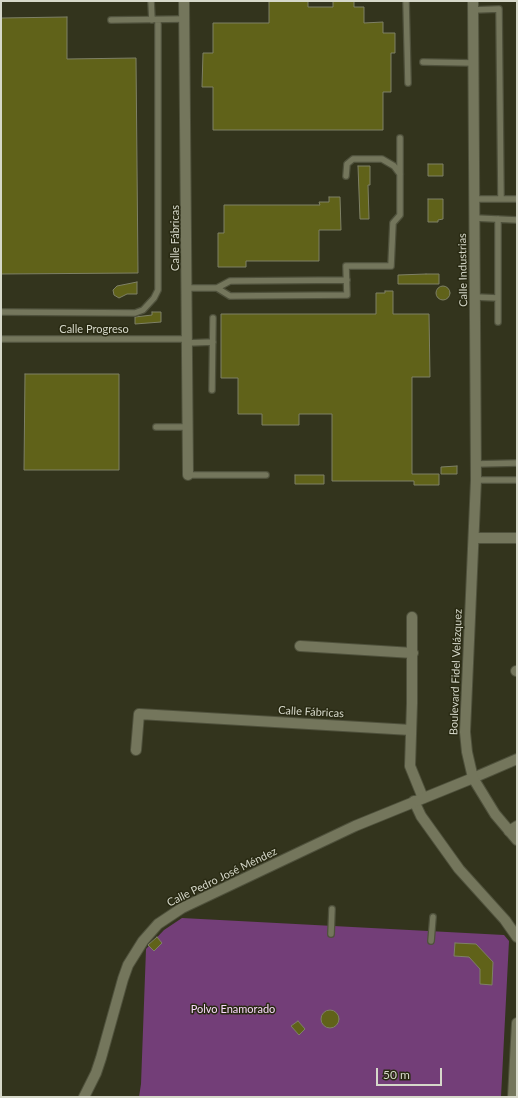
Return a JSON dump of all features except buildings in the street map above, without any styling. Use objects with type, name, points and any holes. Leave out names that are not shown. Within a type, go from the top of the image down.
[{"type":"street","name":"Calle Fábricas","points":[[184,1],[188,475]]},
{"type":"street","name":"Calle Industrias","points":[[473,5],[476,297],[476,480],[474,538]]},
{"type":"street","points":[[474,538],[517,538]]},
{"type":"street","name":"Boulevard Fidel Velázquez","points":[[474,538],[465,732],[467,752],[473,778],[488,804],[513,828],[517,840]]},
{"type":"street","points":[[412,618],[413,653],[410,766],[418,799],[420,816],[459,869],[511,927],[517,938]]},
{"type":"street","points":[[300,646],[413,653]]},
{"type":"street","name":"Calle Fábricas","points":[[136,750],[139,714],[411,730]]},
{"type":"street","name":"Calle Pedro José Méndez","points":[[84,1097],[96,1073],[101,1058],[128,965],[143,941],[158,924],[182,908],[220,890],[418,799],[517,759]]},
{"type":"street","points":[[513,1097],[517,1023]]},
{"type":"lane","points":[[1,312],[135,313],[143,310],[154,298],[158,290],[155,20],[151,1]]},
{"type":"lane","points":[[406,1],[408,83]]},
{"type":"lane","points":[[473,5],[499,10],[501,199]]},
{"type":"lane","points":[[111,20],[185,19]]},
{"type":"lane","points":[[423,62],[474,63]]},
{"type":"lane","points":[[217,288],[230,296],[347,296],[346,266],[392,266],[393,223],[400,215],[400,138]]},
{"type":"lane","points":[[346,176],[347,164],[353,159],[382,159],[394,166],[400,174]]},
{"type":"lane","points":[[475,199],[517,199]]},
{"type":"lane","points":[[475,218],[517,220]]},
{"type":"lane","points":[[498,219],[498,322]]},
{"type":"lane","points":[[187,288],[217,288],[230,281],[347,280]]},
{"type":"lane","points":[[476,297],[498,298]]},
{"type":"lane","points":[[212,390],[213,318]]},
{"type":"lane","name":"Calle Progreso","points":[[1,339],[213,342]]},
{"type":"lane","points":[[156,427],[188,426]]},
{"type":"lane","points":[[476,464],[517,464]]},
{"type":"lane","points":[[188,475],[266,475]]},
{"type":"lane","points":[[476,480],[517,480]]},
{"type":"lane","points":[[331,934],[332,909]]},
{"type":"lane","points":[[431,941],[433,917]]},
{"type":"green space","name":"Polvo Enamorado","points":[[182,918],[504,935],[509,941],[501,1097],[139,1097],[141,1084],[146,949],[164,930]]}]
